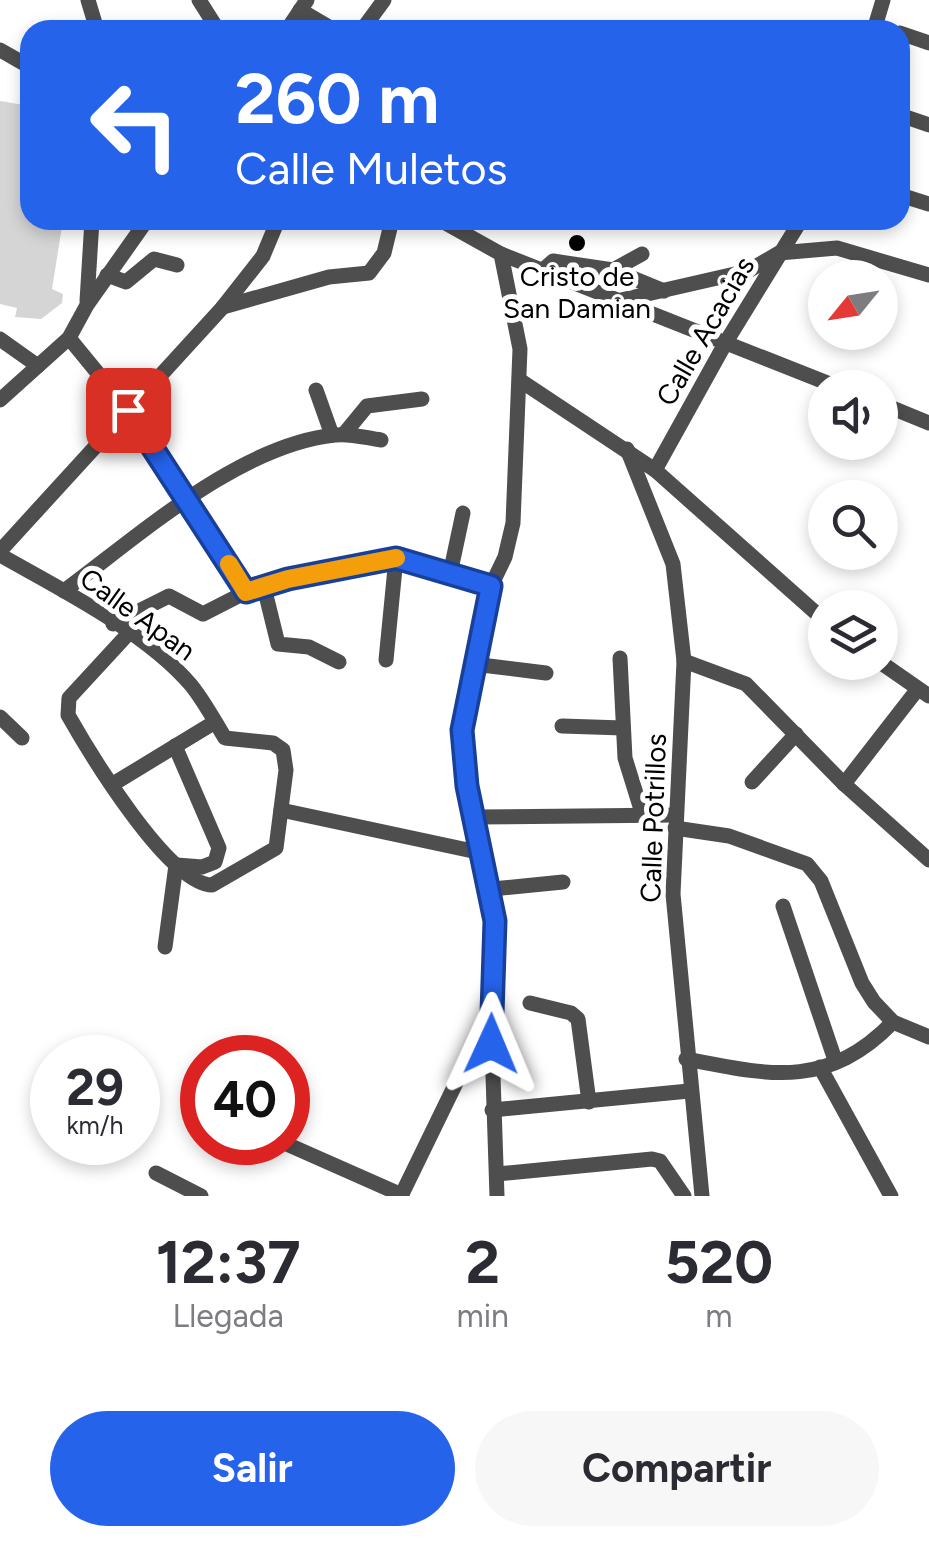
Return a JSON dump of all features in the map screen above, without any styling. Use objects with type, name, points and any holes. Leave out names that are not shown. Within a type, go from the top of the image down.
[{"type":"street","points":[[87,305],[91,230]]},
{"type":"street","points":[[0,400],[69,338],[87,305],[140,230]]},
{"type":"street","points":[[0,553],[223,307],[263,256],[274,230]]},
{"type":"street","points":[[223,307],[329,278],[369,274],[384,254],[390,230]]},
{"type":"street","points":[[458,230],[501,254],[808,375]]},
{"type":"street","name":"Calle Acacias","points":[[655,470],[794,230]]},
{"type":"street","points":[[621,300],[748,271],[778,253],[848,248],[929,275]]},
{"type":"street","points":[[497,1196],[492,1110],[492,889],[474,817],[462,730],[491,586],[511,541],[521,382],[518,323],[501,254]]},
{"type":"street","points":[[613,270],[642,254]]},
{"type":"street","points":[[107,275],[126,282],[154,258],[177,266]]},
{"type":"street","points":[[544,269],[553,261],[613,270],[664,291]]},
{"type":"street","points":[[69,338],[128,410],[190,500],[246,592]]},
{"type":"street","points":[[0,339],[38,366]]},
{"type":"street","points":[[521,382],[655,470],[808,606]]},
{"type":"street","points":[[316,390],[338,435]]},
{"type":"street","points":[[338,435],[367,406],[422,399]]},
{"type":"street","points":[[898,411],[929,423]]},
{"type":"street","points":[[64,590],[236,470],[285,448],[338,435],[380,440]]},
{"type":"street","name":"Calle Potrillos","points":[[627,449],[673,564],[684,661],[673,894],[702,1196]]},
{"type":"street","points":[[450,574],[464,513]]},
{"type":"street","name":"Calle Apan","points":[[0,553],[64,590],[190,683],[228,740],[273,743],[283,750],[282,810],[276,848],[206,885],[176,865]]},
{"type":"street","points":[[113,624],[169,596],[203,614],[246,592],[396,558],[491,586]]},
{"type":"street","points":[[386,660],[396,558]]},
{"type":"street","points":[[264,587],[277,642],[282,647],[309,647],[339,662]]},
{"type":"street","points":[[128,634],[65,707],[141,829],[176,865],[202,867],[215,862],[220,848],[175,746]]},
{"type":"street","points":[[620,658],[622,728],[629,774],[643,816]]},
{"type":"street","points":[[684,661],[746,684],[844,784],[929,860]]},
{"type":"street","points":[[473,664],[546,672]]},
{"type":"street","points":[[844,784],[923,693],[898,675]]},
{"type":"street","points":[[0,718],[22,738]]},
{"type":"street","points":[[113,784],[215,722]]},
{"type":"street","points":[[562,726],[622,728]]},
{"type":"street","points":[[752,782],[796,734]]},
{"type":"street","points":[[282,810],[482,852]]},
{"type":"street","points":[[474,817],[643,816],[728,836],[807,864],[821,881],[862,983],[893,1022],[929,1037]]},
{"type":"street","points":[[165,947],[176,865]]},
{"type":"street","points":[[492,889],[564,882]]},
{"type":"street","points":[[783,906],[827,1063],[891,1196]]},
{"type":"street","points":[[530,1003],[572,1013],[578,1019],[589,1102]]},
{"type":"street","points":[[310,1155],[401,1196],[491,1011]]},
{"type":"street","points":[[686,1059],[787,1076],[827,1063],[876,1039],[893,1022]]},
{"type":"street","points":[[492,1110],[689,1091]]},
{"type":"street","points":[[497,1174],[652,1159],[660,1162],[684,1196]]},
{"type":"street","points":[[156,1173],[201,1196]]},
{"type":"shaded area","points":[[0,101],[20,104],[20,230],[61,230],[52,289],[63,294],[62,303],[41,319],[15,317],[17,308],[0,304]]},
{"type":"slow traffic","points":[[229,564],[246,592],[288,579],[396,558]]},
{"type":"place","name":"Cristo de San Damian","points":[[577,243]]},
{"type":"route","points":[[128,410],[190,500],[246,592],[288,579],[396,558],[491,586],[462,730],[467,786],[492,889],[495,921],[491,1044]]}]
